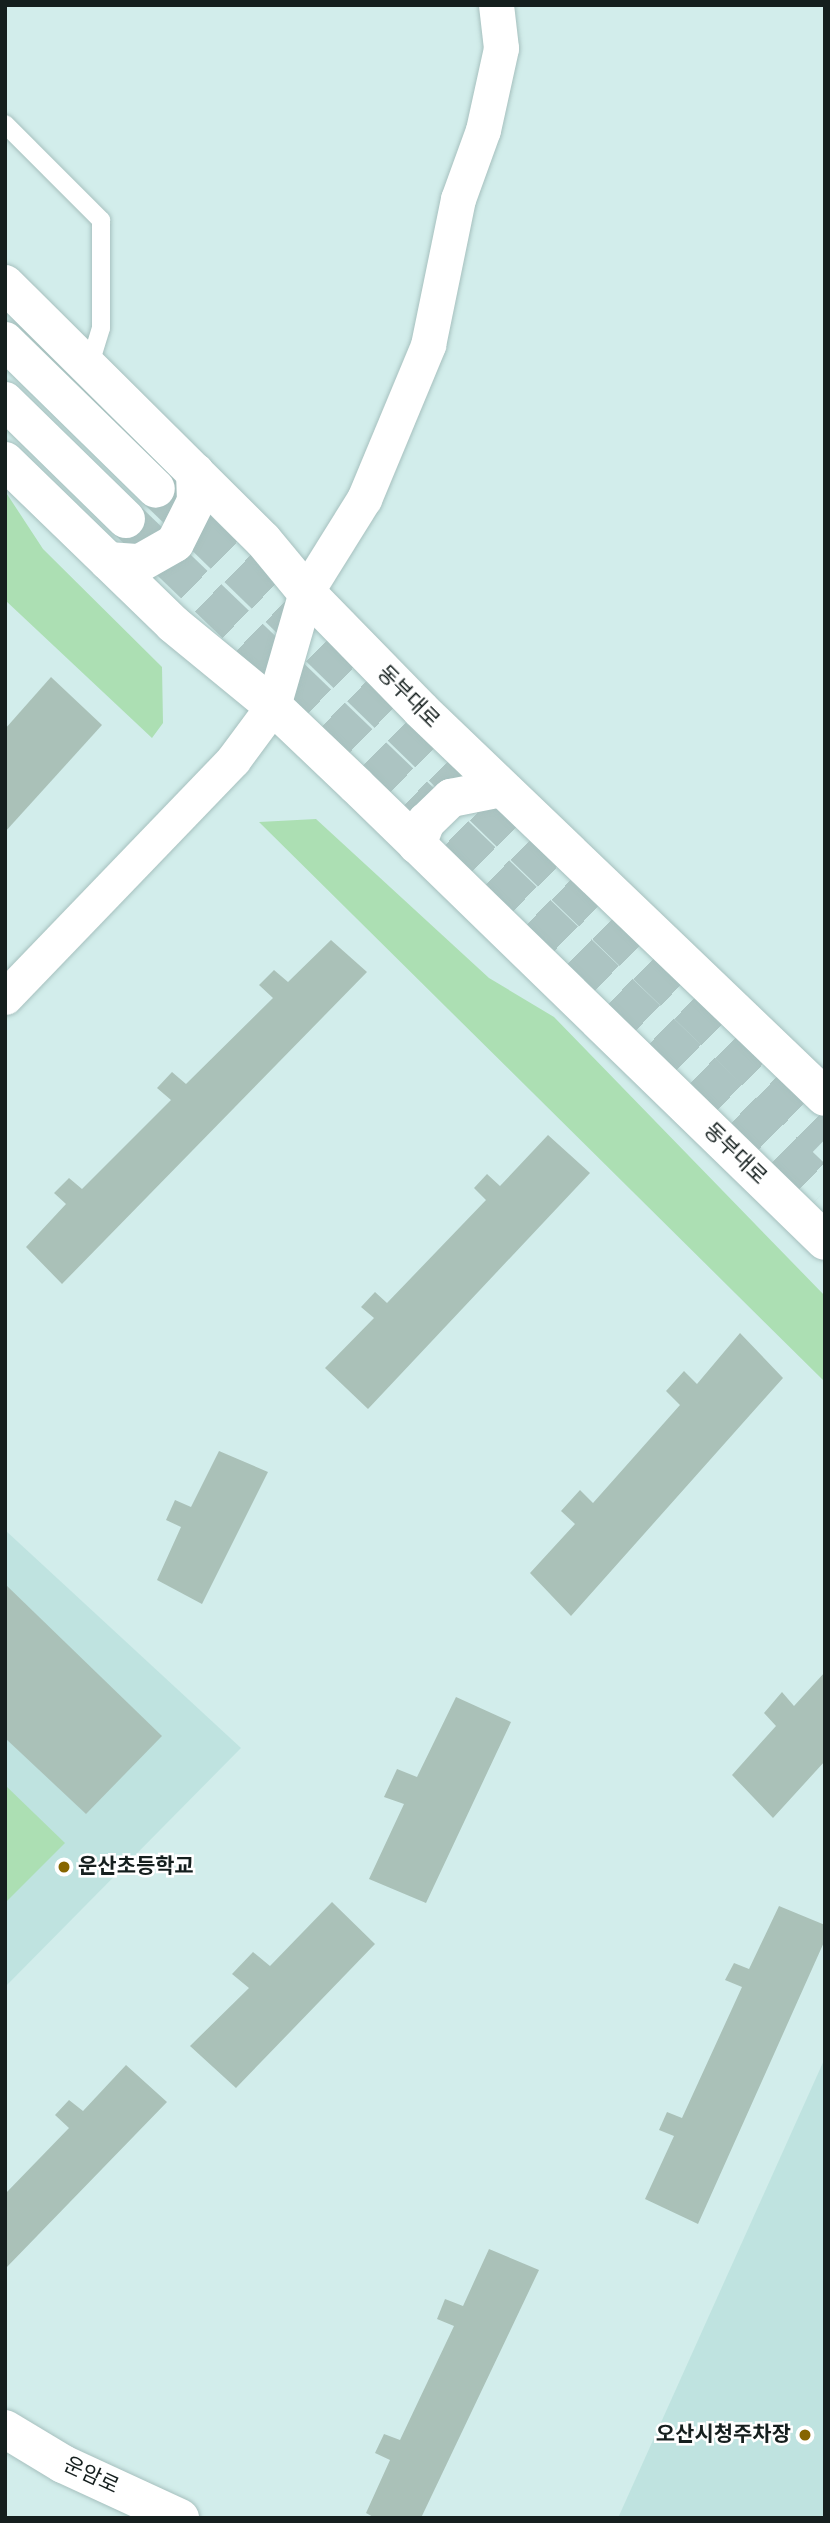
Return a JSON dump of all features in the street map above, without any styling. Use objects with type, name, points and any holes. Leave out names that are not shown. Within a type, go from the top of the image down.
[{"type":"main road","name":"동부대로","points":[[5,284],[262,540],[306,592],[501,788],[825,1097]]},
{"type":"main road","points":[[5,341],[156,489]]},
{"type":"main road","points":[[5,401],[126,519]]},
{"type":"main road","name":"동부대로","points":[[5,461],[173,624],[272,706],[825,1241]]},
{"type":"main road","points":[[108,561],[140,563],[175,543],[196,501],[195,472]]},
{"type":"main road","points":[[417,845],[426,822],[451,797],[501,788]]},
{"type":"main road","name":"운암로","points":[[5,2429],[63,2464],[180,2518]]},
{"type":"street","points":[[5,997],[233,760],[272,706],[306,592],[364,499],[428,345],[458,199],[483,130],[500,48],[496,5]]},
{"type":"lane","points":[[5,124],[101,220],[101,328],[89,367]]},
{"type":"shaded area","name":"운산초등학교","points":[[5,1530],[241,1748],[5,1987]]},
{"type":"shaded area","points":[[825,2058],[825,2518],[618,2518]]},
{"type":"green space","points":[[5,491],[43,549],[162,667],[163,723],[152,738],[5,600]]},
{"type":"green space","points":[[316,819],[489,978],[554,1017],[825,1296],[825,1382],[259,822]]},
{"type":"green space","points":[[5,1785],[65,1843],[5,1903]]},
{"type":"building","points":[[51,677],[102,725],[5,832],[5,729]]},
{"type":"building","points":[[331,940],[367,972],[62,1284],[26,1247],[66,1204],[54,1193],[69,1178],[82,1189],[171,1100],[157,1088],[172,1072],[186,1084],[273,998],[259,985],[274,970],[288,982]]},
{"type":"building","points":[[548,1135],[590,1173],[368,1409],[325,1368],[374,1318],[361,1307],[375,1292],[387,1303],[486,1200],[474,1188],[487,1174],[500,1186]]},
{"type":"building","points":[[740,1333],[783,1378],[571,1616],[530,1573],[575,1524],[561,1511],[580,1490],[593,1503],[680,1405],[666,1391],[684,1371],[697,1384]]},
{"type":"building","points":[[219,1451],[268,1472],[202,1604],[157,1580],[181,1527],[166,1520],[175,1500],[191,1507]]},
{"type":"building","points":[[5,1584],[162,1736],[86,1814],[5,1738]]},
{"type":"building","points":[[825,1672],[825,1761],[773,1818],[732,1775],[776,1726],[764,1713],[782,1692],[794,1706]]},
{"type":"building","points":[[456,1697],[511,1722],[426,1903],[369,1879],[404,1804],[384,1797],[397,1769],[417,1777]]},
{"type":"building","points":[[332,1902],[375,1944],[236,2088],[190,2046],[249,1988],[232,1974],[253,1952],[270,1966]]},
{"type":"building","points":[[779,1906],[825,1925],[825,1940],[698,2224],[645,2199],[674,2136],[659,2130],[667,2112],[682,2118],[742,1987],[725,1980],[734,1963],[749,1969]]},
{"type":"building","points":[[126,2065],[167,2102],[5,2269],[5,2194],[69,2128],[55,2115],[69,2100],[83,2111]]},
{"type":"building","points":[[489,2249],[539,2270],[421,2518],[375,2518],[366,2513],[390,2460],[375,2453],[384,2434],[400,2440],[454,2326],[437,2319],[445,2299],[463,2306]]},
{"type":"tunnel","points":[[156,489],[825,1139]]},
{"type":"tunnel","points":[[126,519],[825,1190]]},
{"type":"place","name":"운산초등학교","points":[[64,1867]]},
{"type":"place","name":"오산시청주차장","points":[[805,2435]]}]
